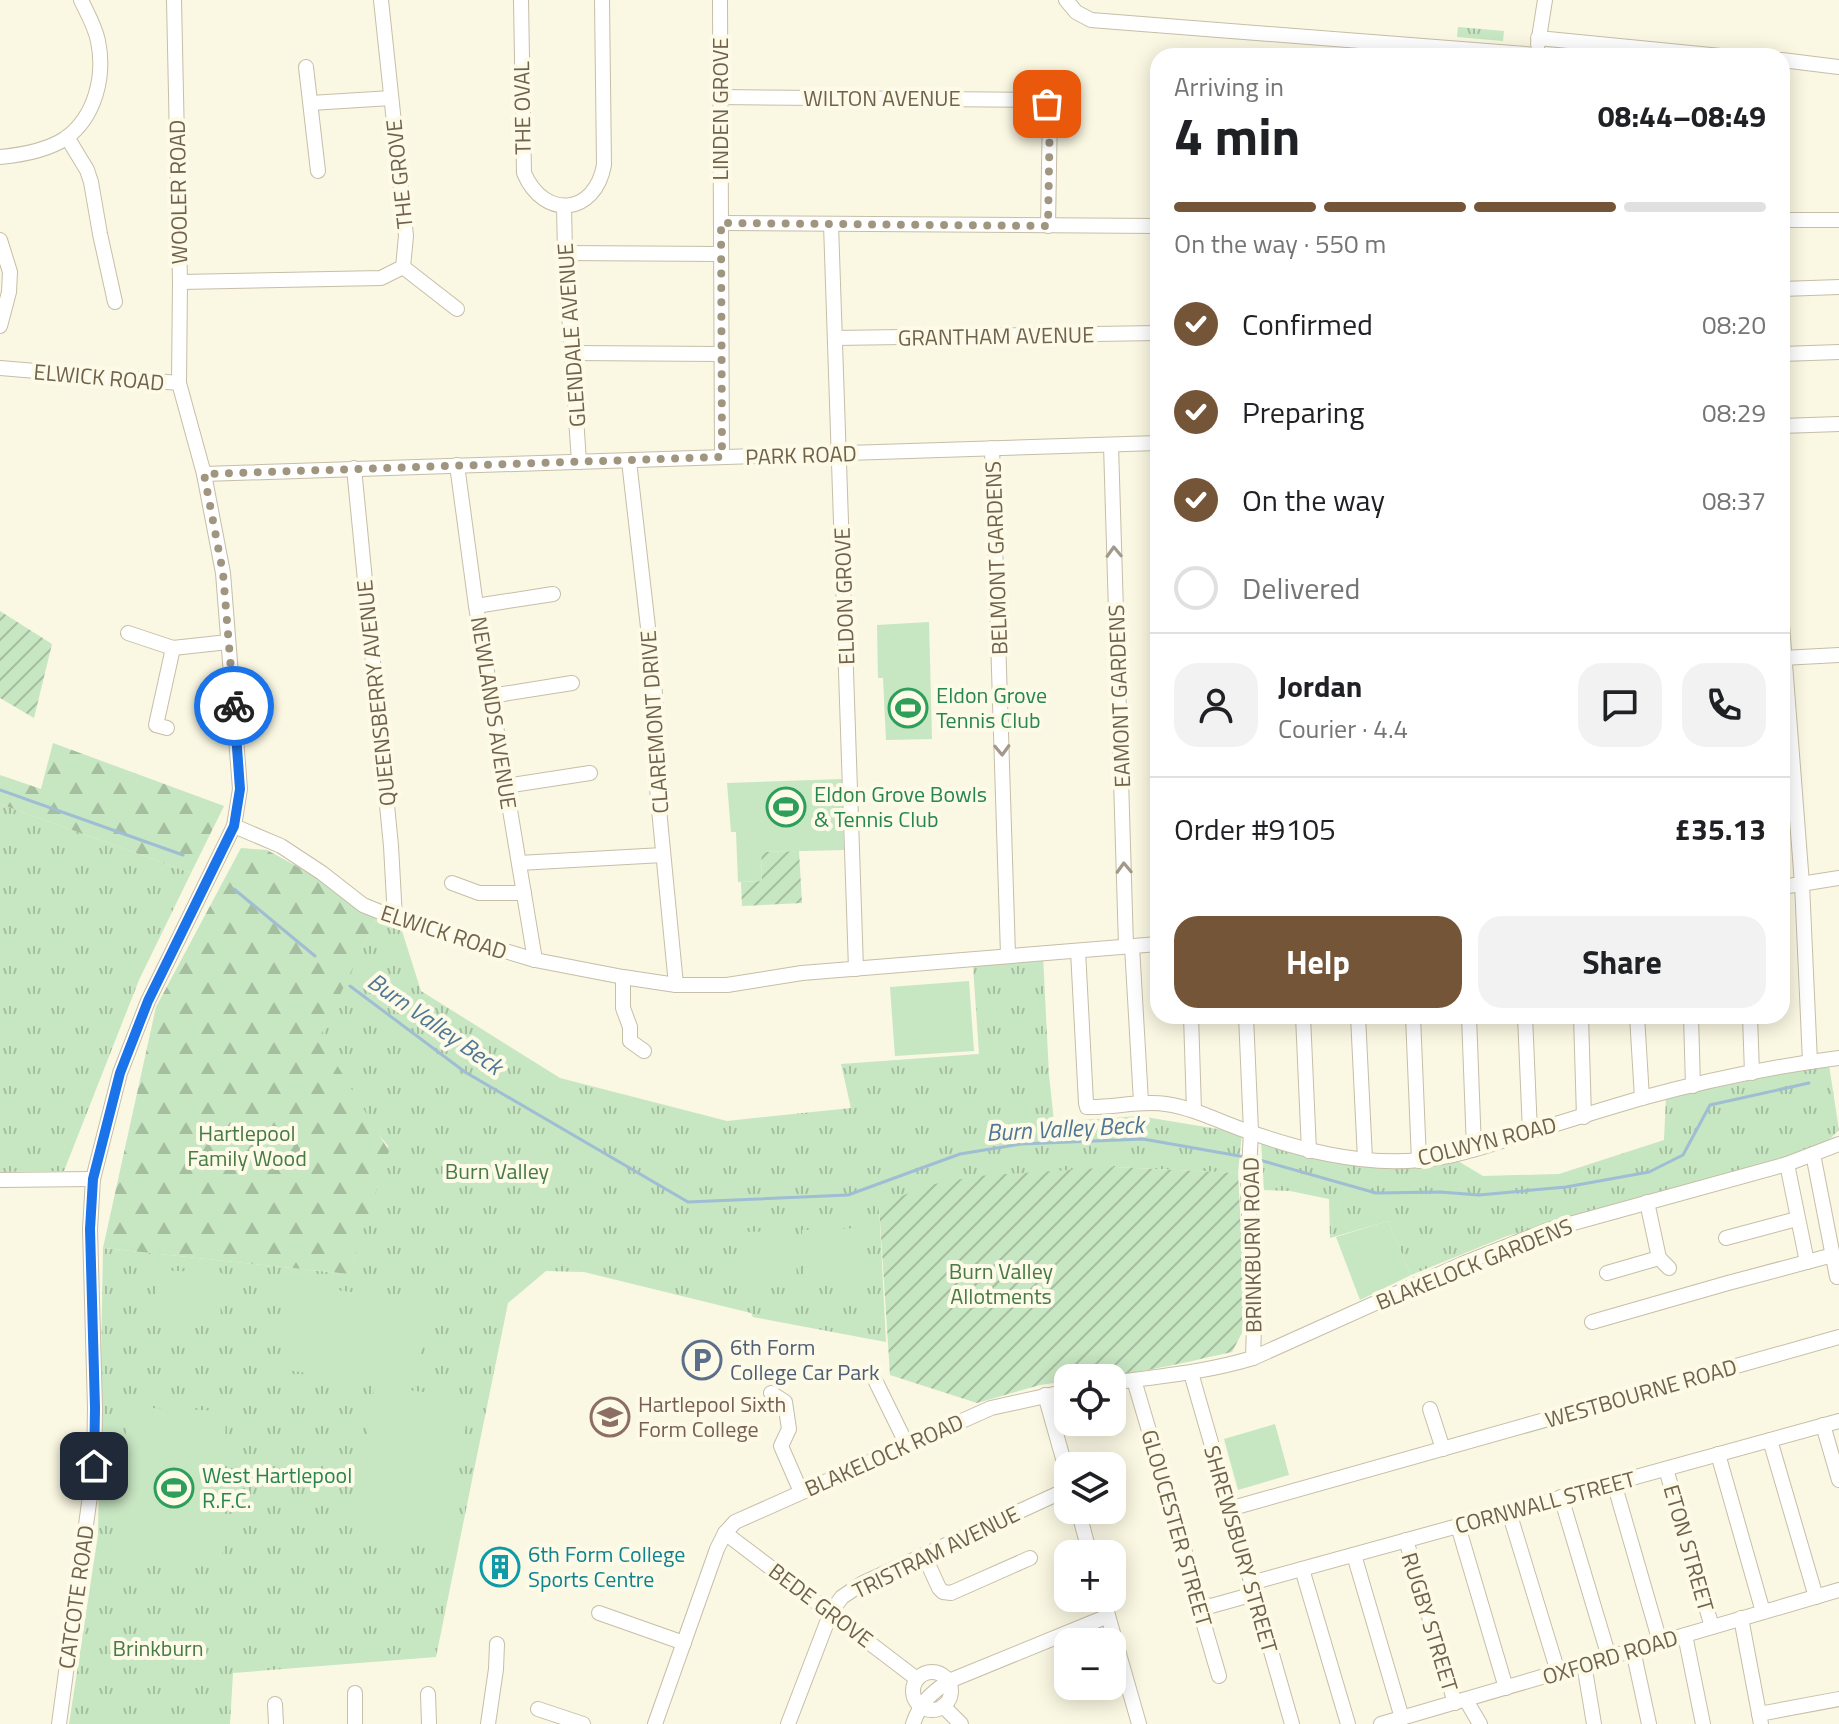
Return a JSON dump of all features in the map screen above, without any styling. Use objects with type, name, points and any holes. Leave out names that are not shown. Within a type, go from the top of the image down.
[{"type":"street","points":[[0,157],[31,152],[67,137],[93,106],[100,69],[99,43],[81,0]]},
{"type":"street","name":"WOOLER ROAD","points":[[174,0],[179,383]]},
{"type":"street","name":"THE GROVE","points":[[381,0],[406,236],[403,267]]},
{"type":"street","name":"THE OVAL","points":[[521,0],[524,173],[537,195],[546,202],[564,207]]},
{"type":"street","points":[[564,207],[579,203],[594,191],[604,165],[602,0]]},
{"type":"street","name":"LINDEN GROVE","points":[[720,0],[722,457]]},
{"type":"street","points":[[1066,0],[1076,12],[1091,20],[1449,48]]},
{"type":"street","points":[[1538,48],[1545,0]]},
{"type":"street","points":[[1538,38],[1587,48]]},
{"type":"street","points":[[1790,61],[1832,66]]},
{"type":"street","points":[[306,67],[318,171]]},
{"type":"street","name":"WILTON AVENUE","points":[[719,97],[1045,101],[1050,109],[1048,226]]},
{"type":"street","points":[[311,103],[391,98]]},
{"type":"street","points":[[67,137],[91,182],[115,302]]},
{"type":"street","name":"GLENDALE AVENUE","points":[[564,207],[579,462]]},
{"type":"street","points":[[1790,220],[1835,220]]},
{"type":"street","points":[[721,223],[1150,226]]},
{"type":"street","name":"ELDON GROVE","points":[[831,224],[856,969]]},
{"type":"street","points":[[0,240],[10,272],[9,292],[0,326]]},
{"type":"street","points":[[565,253],[720,254]]},
{"type":"street","points":[[180,282],[381,278],[403,267],[457,309]]},
{"type":"street","points":[[1790,289],[1839,287]]},
{"type":"street","name":"GRANTHAM AVENUE","points":[[835,338],[1150,333]]},
{"type":"street","points":[[1790,354],[1839,352]]},
{"type":"street","points":[[571,353],[721,354]]},
{"type":"street","name":"ELWICK ROAD","points":[[0,368],[179,383],[204,474],[223,573],[240,789],[234,826],[281,846],[363,905],[395,918],[535,960],[676,985],[727,985],[802,973],[1150,945]]},
{"type":"street","points":[[1790,426],[1839,424]]},
{"type":"street","name":"PARK ROAD","points":[[204,474],[1150,443]]},
{"type":"street","name":"EAMONT GARDENS","points":[[1111,445],[1129,946],[1141,1102]]},
{"type":"street","name":"BELMONT GARDENS","points":[[992,448],[1008,955]]},
{"type":"street","name":"CLAREMONT DRIVE","points":[[629,461],[653,671],[655,768],[676,985]]},
{"type":"street","name":"NEWLANDS AVENUE","points":[[457,465],[476,606],[535,960]]},
{"type":"street","name":"QUEENSBERRY AVENUE","points":[[354,468],[395,918]]},
{"type":"street","points":[[476,606],[553,594]]},
{"type":"street","points":[[128,633],[173,648],[228,642]]},
{"type":"street","points":[[155,725],[173,648]]},
{"type":"street","points":[[1790,658],[1839,655]]},
{"type":"street","points":[[491,696],[572,683]]},
{"type":"street","points":[[1790,736],[1802,884],[1810,1062]]},
{"type":"street","points":[[506,786],[590,773]]},
{"type":"street","points":[[1790,826],[1798,825]]},
{"type":"street","name":"CATCOTE ROAD","points":[[59,1724],[94,1466],[90,1229],[93,1179],[120,1073],[148,1001],[234,826]]},
{"type":"street","points":[[519,863],[663,855]]},
{"type":"street","points":[[1790,886],[1839,878]]},
{"type":"street","points":[[459,882],[479,893],[524,893]]},
{"type":"street","name":"COLWYN ROAD","points":[[1078,951],[1087,1107],[1141,1102],[1165,1104],[1194,1110],[1309,1151],[1365,1159],[1419,1161],[1474,1149],[1642,1098],[1752,1073],[1839,1058]]},
{"type":"street","points":[[623,977],[623,1008],[630,1027],[625,1042],[644,1051]]},
{"type":"street","points":[[1191,1024],[1194,1110]]},
{"type":"street","name":"BRINKBURN ROAD","points":[[1246,1024],[1251,1131],[1253,1358]]},
{"type":"street","points":[[1303,1024],[1309,1151]]},
{"type":"street","points":[[1358,1024],[1365,1159]]},
{"type":"street","points":[[1413,1024],[1419,1161]]},
{"type":"street","points":[[1469,1024],[1474,1149]]},
{"type":"street","points":[[1525,1024],[1530,1132]]},
{"type":"street","points":[[1581,1024],[1584,1117]]},
{"type":"street","points":[[1637,1024],[1642,1098]]},
{"type":"street","points":[[1690,1087],[1691,1024]]},
{"type":"street","points":[[1750,1024],[1752,1073]]},
{"type":"street","name":"BLAKELOCK GARDENS","points":[[1253,1358],[1548,1230],[1787,1164],[1839,1144]]},
{"type":"street","points":[[1813,1154],[1837,1277]]},
{"type":"street","points":[[1787,1164],[1807,1262]]},
{"type":"street","points":[[0,1180],[93,1179]]},
{"type":"street","points":[[1607,1273],[1664,1263],[1647,1202]]},
{"type":"street","points":[[1726,1238],[1797,1219]]},
{"type":"street","points":[[1592,1322],[1833,1255]]},
{"type":"street","name":"WESTBOURNE ROAD","points":[[1229,1509],[1839,1337]]},
{"type":"street","points":[[1126,1381],[1225,1367],[1253,1358]]},
{"type":"street","name":"SHREWSBURY STREET","points":[[1191,1373],[1292,1724]]},
{"type":"street","name":"GLOUCESTER STREET","points":[[1134,1380],[1199,1600],[1204,1605],[1202,1618],[1219,1676]]},
{"type":"street","points":[[876,1382],[907,1445]]},
{"type":"street","points":[[771,1393],[785,1402],[789,1429],[781,1446],[801,1492]]},
{"type":"street","name":"BLAKELOCK ROAD","points":[[725,1533],[735,1522],[991,1408],[1054,1393]]},
{"type":"street","points":[[1045,1395],[1061,1452]]},
{"type":"street","points":[[1430,1409],[1443,1449]]},
{"type":"street","name":"CORNWALL STREET","points":[[1204,1605],[1211,1606],[1302,1569],[1839,1421]]},
{"type":"street","points":[[1823,1425],[1839,1480]]},
{"type":"street","points":[[1770,1440],[1816,1597]]},
{"type":"street","points":[[1718,1454],[1763,1612]]},
{"type":"street","name":"ETON STREET","points":[[1666,1469],[1712,1627]]},
{"type":"street","points":[[1614,1483],[1660,1642]]},
{"type":"street","name":"TRISTRAM AVENUE","points":[[788,1724],[831,1612],[842,1597],[863,1583],[1054,1495]]},
{"type":"street","points":[[1561,1497],[1609,1657]]},
{"type":"street","points":[[1509,1512],[1558,1672]]},
{"type":"street","points":[[1458,1526],[1506,1688]]},
{"type":"street","points":[[655,1724],[725,1533]]},
{"type":"street","name":"BEDE GROVE","points":[[725,1533],[917,1679]]},
{"type":"street","name":"RUGBY STREET","points":[[1406,1540],[1460,1701],[1480,1724]]},
{"type":"street","points":[[924,1555],[939,1588],[951,1593],[1030,1558]]},
{"type":"street","points":[[1354,1555],[1402,1718]]},
{"type":"street","points":[[1302,1569],[1348,1724]]},
{"type":"street","name":"OXFORD ROAD","points":[[1381,1724],[1402,1718],[1419,1719],[1460,1701],[1839,1590]]},
{"type":"street","points":[[1107,1612],[1139,1724]]},
{"type":"street","points":[[599,1613],[684,1643]]},
{"type":"street","points":[[913,1724],[920,1706],[949,1681],[1108,1616]]},
{"type":"street","points":[[1741,1618],[1760,1719],[1839,1699]]},
{"type":"street","points":[[1685,1635],[1703,1724]]},
{"type":"street","points":[[488,1724],[497,1644]]},
{"type":"street","points":[[1633,1650],[1649,1724]]},
{"type":"street","points":[[1584,1664],[1594,1724]]},
{"type":"street","points":[[925,1673],[941,1675],[949,1681],[949,1699],[943,1706],[930,1710],[920,1706],[913,1693],[917,1679],[925,1673]]},
{"type":"street","points":[[355,1693],[355,1724]]},
{"type":"street","points":[[428,1694],[429,1724]]},
{"type":"street","points":[[275,1704],[276,1724]]},
{"type":"street","points":[[943,1706],[961,1724]]},
{"type":"street","points":[[538,1708],[583,1724]]},
{"type":"green space","points":[[1458,27],[1504,31],[1503,41],[1457,37]]},
{"type":"green space","points":[[0,611],[52,644],[34,718],[0,698]]},
{"type":"green space","name":"Eldon Grove Tennis Club","points":[[929,622],[932,739],[886,740],[883,678],[878,678],[877,625]]},
{"type":"green space","points":[[53,743],[224,806],[191,873],[0,804],[0,775],[41,789]]},
{"type":"green space","name":"Eldon Grove Bowls & Tennis Club","points":[[842,779],[844,850],[761,852],[762,881],[738,882],[736,832],[731,832],[727,783]]},
{"type":"green space","points":[[0,804],[191,873],[139,980],[64,1171],[0,1172]]},
{"type":"green space","name":"Hartlepool Family Wood","points":[[241,848],[267,850],[329,884],[376,919],[320,1037],[389,1151],[349,1274],[103,1248],[156,1007]]},
{"type":"green space","points":[[799,851],[802,903],[742,906],[741,882],[762,881],[761,852]]},
{"type":"green space","points":[[376,919],[402,931],[421,991],[560,1078],[727,1121],[851,1108],[841,1064],[979,1054],[973,966],[1043,956],[1054,1122],[1139,1116],[1242,1133],[1238,1173],[1115,1167],[879,1205],[886,1342],[753,1317],[751,1313],[584,1272],[546,1271],[508,1303],[436,1657],[233,1673],[230,1724],[69,1724],[98,1535],[103,1248],[349,1274],[388,1146],[350,1098],[319,1037]]},
{"type":"green space","points":[[969,981],[974,1051],[895,1056],[890,987]]},
{"type":"green space","points":[[1829,1065],[1839,1130],[1823,1146],[1507,1236],[1411,1275],[1388,1221],[1330,1238],[1329,1199],[1290,1191],[1264,1190],[1261,1140],[1364,1164],[1458,1161],[1483,1176],[1559,1174],[1664,1140],[1666,1097]]},
{"type":"green space","name":"Burn Valley Allotments","points":[[1115,1167],[1238,1173],[1246,1325],[1232,1352],[1126,1373],[1126,1364],[1054,1364],[1054,1383],[977,1403],[890,1375],[879,1205],[929,1185],[978,1176]]},
{"type":"green space","points":[[1388,1221],[1411,1275],[1360,1300],[1336,1237]]},
{"type":"green space","points":[[859,1228],[861,1283],[804,1285],[802,1230]]},
{"type":"green space","points":[[795,1231],[797,1287],[740,1288],[739,1232]]},
{"type":"green space","points":[[158,1270],[222,1273],[220,1322],[156,1319]]},
{"type":"green space","points":[[290,1284],[428,1302],[416,1388],[279,1369]]},
{"type":"green space","points":[[375,1385],[470,1399],[447,1546],[352,1531]]},
{"type":"green space","name":"West Hartlepool R.F.C.","points":[[127,1407],[226,1411],[222,1567],[120,1564]]},
{"type":"green space","points":[[1275,1424],[1289,1475],[1238,1490],[1224,1439]]},
{"type":"waterway","points":[[0,790],[183,855]]},
{"type":"waterway","name":"Burn Valley Beck","points":[[234,889],[315,956]]},
{"type":"waterway","name":"Burn Valley Beck","points":[[350,986],[465,1072],[688,1202],[848,1195],[960,1154],[1021,1144],[1143,1139],[1245,1157]]},
{"type":"waterway","name":"Burn Valley Beck","points":[[1256,1159],[1376,1193],[1479,1195],[1566,1187],[1649,1172],[1683,1155],[1710,1105],[1809,1083]]},
{"type":"way so far","points":[[234,706],[223,573],[204,474],[722,457],[721,223],[1048,226],[1050,109],[1047,104]]},
{"type":"place","name":"Eldon Grove Tennis Club","points":[[908,708]]},
{"type":"place","name":"Eldon Grove Bowls & Tennis Club","points":[[786,807]]},
{"type":"place","name":"6th Form College Car Park","points":[[702,1360]]},
{"type":"place","name":"Hartlepool Sixth Form College","points":[[610,1417]]},
{"type":"place","name":"West Hartlepool R.F.C.","points":[[174,1488]]},
{"type":"place","name":"6th Form College Sports Centre","points":[[500,1567]]},
{"type":"route","points":[[94,1466],[90,1229],[93,1179],[120,1073],[148,1001],[234,826],[240,789],[234,706]]},
{"type":"park label","name":"Burn Valley","points":[[497,1171]]},
{"type":"park label","name":"Brinkburn","points":[[158,1648]]}]
